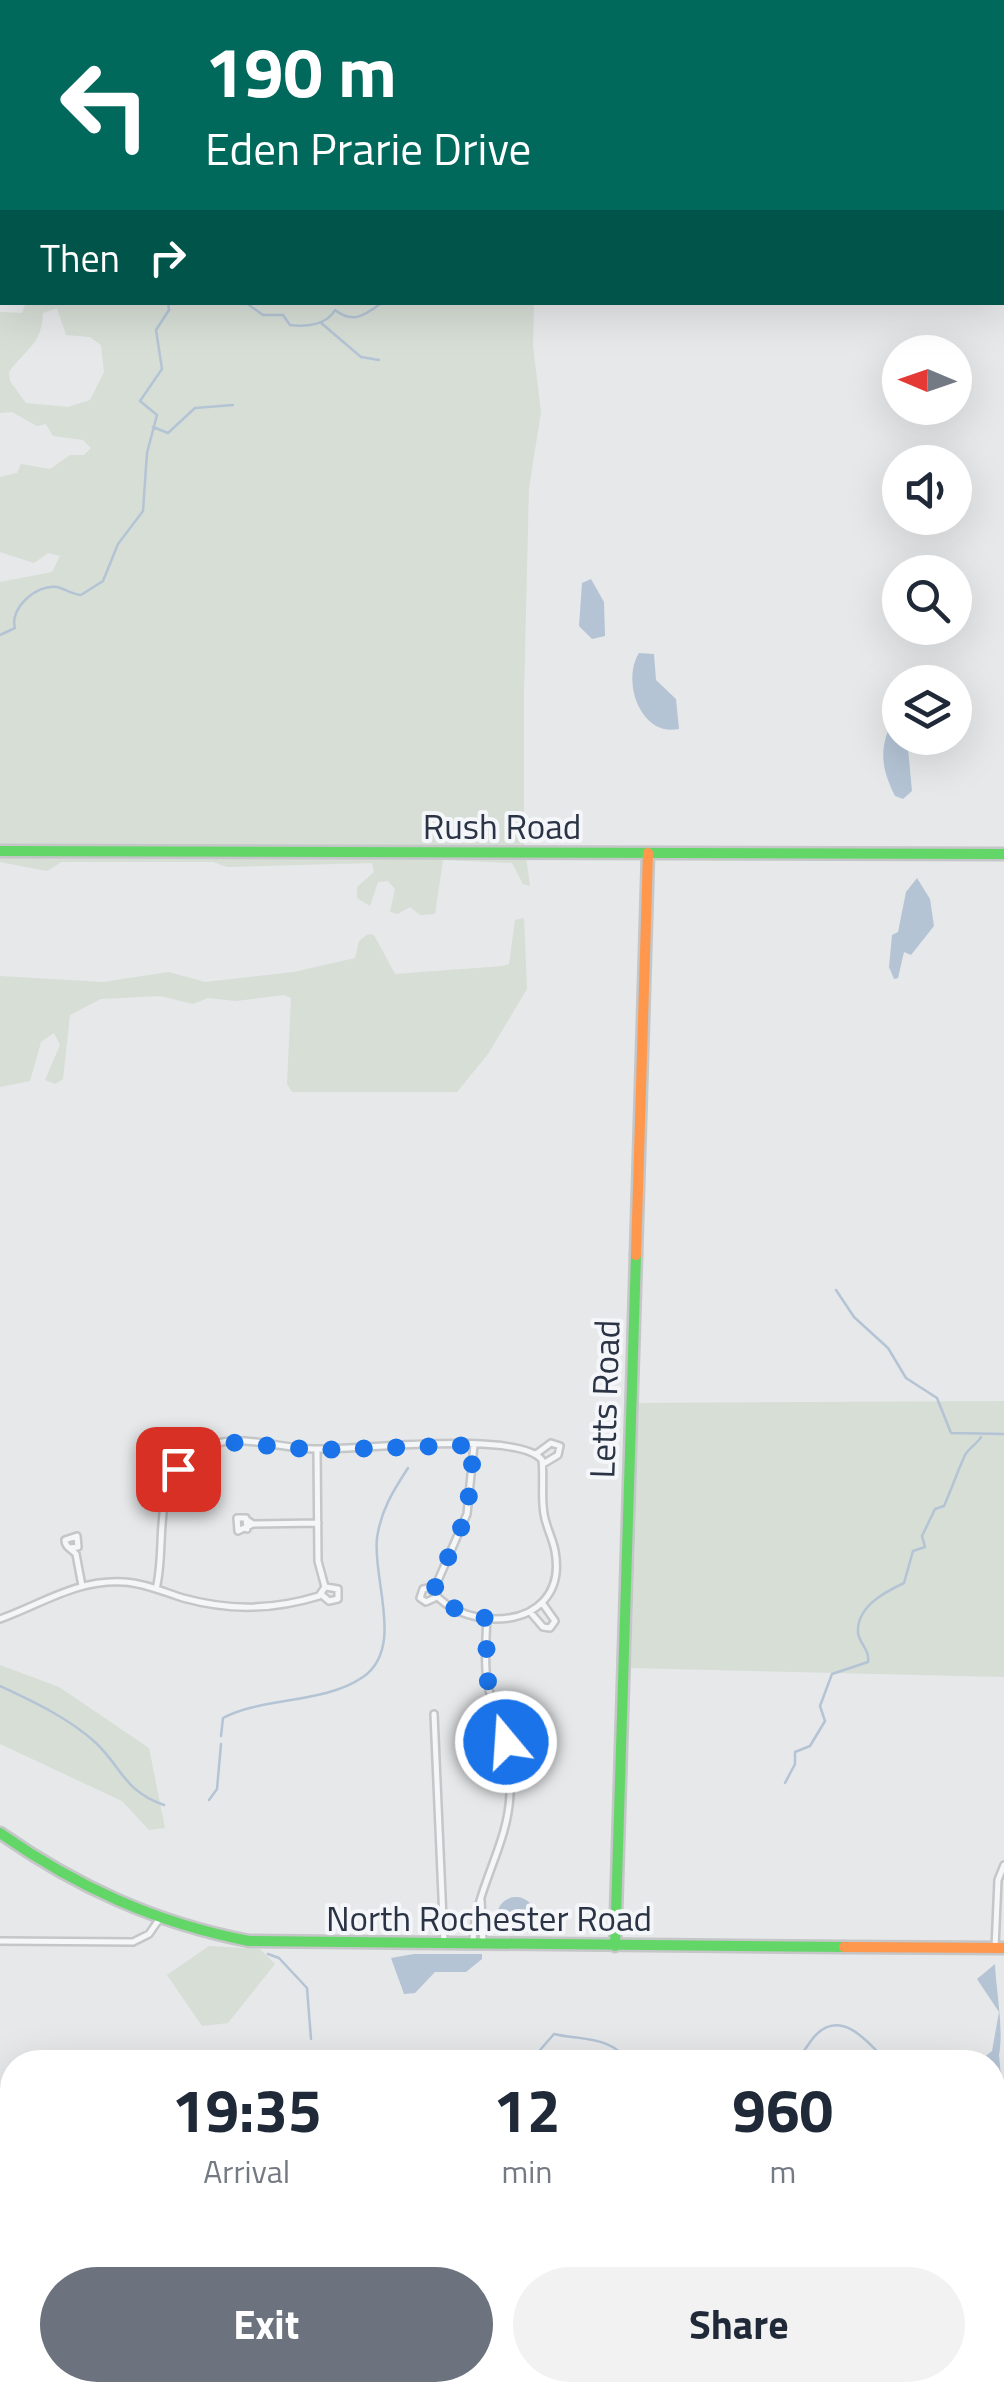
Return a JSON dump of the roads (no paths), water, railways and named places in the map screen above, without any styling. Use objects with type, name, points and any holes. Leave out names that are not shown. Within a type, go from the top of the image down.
[{"type":"street","name":"Rush Road","points":[[0,850],[1004,854]]},
{"type":"street","name":"Letts Road","points":[[614,1946],[648,853]]},
{"type":"street","points":[[178,1469],[160,1453],[160,1444],[169,1441],[188,1458]]},
{"type":"street","points":[[156,1589],[164,1549],[164,1502],[178,1469],[188,1458],[226,1442],[317,1450],[474,1445],[536,1454],[551,1443],[560,1446],[558,1455],[543,1464]]},
{"type":"street","points":[[474,1445],[467,1514],[433,1587],[437,1598],[462,1614],[486,1618],[532,1613],[553,1587],[556,1565],[543,1510],[543,1464],[536,1454]]},
{"type":"street","points":[[317,1450],[318,1561],[325,1587],[322,1595]]},
{"type":"street","points":[[249,1524],[318,1523]]},
{"type":"street","points":[[74,1549],[82,1586]]},
{"type":"street","points":[[0,1619],[82,1586],[126,1582],[208,1604],[244,1608],[284,1605],[322,1595],[332,1602],[339,1596],[336,1588],[325,1587]]},
{"type":"street","points":[[433,1587],[422,1588],[420,1598],[426,1602],[437,1598]]},
{"type":"street","points":[[532,1613],[550,1628],[555,1620],[543,1604]]},
{"type":"street","points":[[478,1945],[481,1899],[502,1846],[510,1790],[506,1742],[487,1678],[486,1618]]},
{"type":"street","points":[[434,1714],[444,1945]]},
{"type":"street","name":"North Rochester Road","points":[[0,1833],[69,1881],[158,1920],[262,1942],[999,1948]]},
{"type":"street","points":[[999,1948],[998,1880],[1004,1865]]},
{"type":"street","points":[[0,1941],[133,1942],[149,1934],[158,1920]]},
{"type":"water","points":[[591,579],[604,602],[605,636],[592,639],[579,626],[582,583]]},
{"type":"water","points":[[639,653],[654,654],[656,680],[676,699],[679,729],[654,725],[638,705],[632,678]]},
{"type":"water","points":[[909,755],[912,791],[903,799],[895,796],[883,756]]},
{"type":"water","points":[[917,878],[930,899],[934,926],[911,955],[904,952],[898,978],[894,979],[889,967],[892,935],[898,932],[906,892]]},
{"type":"water","points":[[516,1897],[529,1903],[535,1916],[529,1929],[516,1935],[503,1929],[497,1916],[503,1903]]},
{"type":"water","points":[[482,1954],[482,1959],[466,1972],[435,1972],[415,1993],[404,1994],[391,1958]]},
{"type":"water","points":[[995,1964],[1000,2022],[1000,2050],[992,2050],[999,2012],[977,1979]]},
{"type":"waterway","points":[[0,635],[15,628],[20,606],[41,589],[57,587],[81,595],[103,581],[118,544],[143,511],[147,453],[157,415],[140,401],[162,369],[156,330],[168,305]]},
{"type":"waterway","points":[[249,305],[263,315],[283,315],[290,325],[303,326],[321,322],[335,310],[354,317],[378,305]]},
{"type":"waterway","points":[[320,322],[361,357],[379,360]]},
{"type":"waterway","points":[[153,427],[168,433],[195,408],[233,405]]},
{"type":"waterway","points":[[836,1290],[854,1317],[888,1348],[906,1378],[937,1398],[951,1433],[1004,1434]]},
{"type":"waterway","points":[[785,1783],[795,1764],[795,1752],[810,1746],[825,1721],[820,1706],[832,1674],[868,1662],[858,1633],[862,1615],[874,1601],[904,1583],[913,1551],[925,1547],[922,1536],[935,1509],[944,1506],[965,1455],[981,1437]]},
{"type":"waterway","points":[[221,1736],[223,1718],[347,1686],[375,1664],[385,1631],[377,1538],[385,1510],[408,1468]]},
{"type":"waterway","points":[[0,1686],[74,1726],[96,1743],[132,1786],[164,1805]]},
{"type":"waterway","points":[[209,1800],[217,1789],[221,1744]]},
{"type":"waterway","points":[[268,1954],[279,1958],[307,1988],[311,2039]]},
{"type":"waterway","points":[[804,2050],[824,2028],[834,2025],[854,2031],[876,2050]]},
{"type":"waterway","points":[[540,2050],[554,2034],[595,2040],[616,2050]]}]
